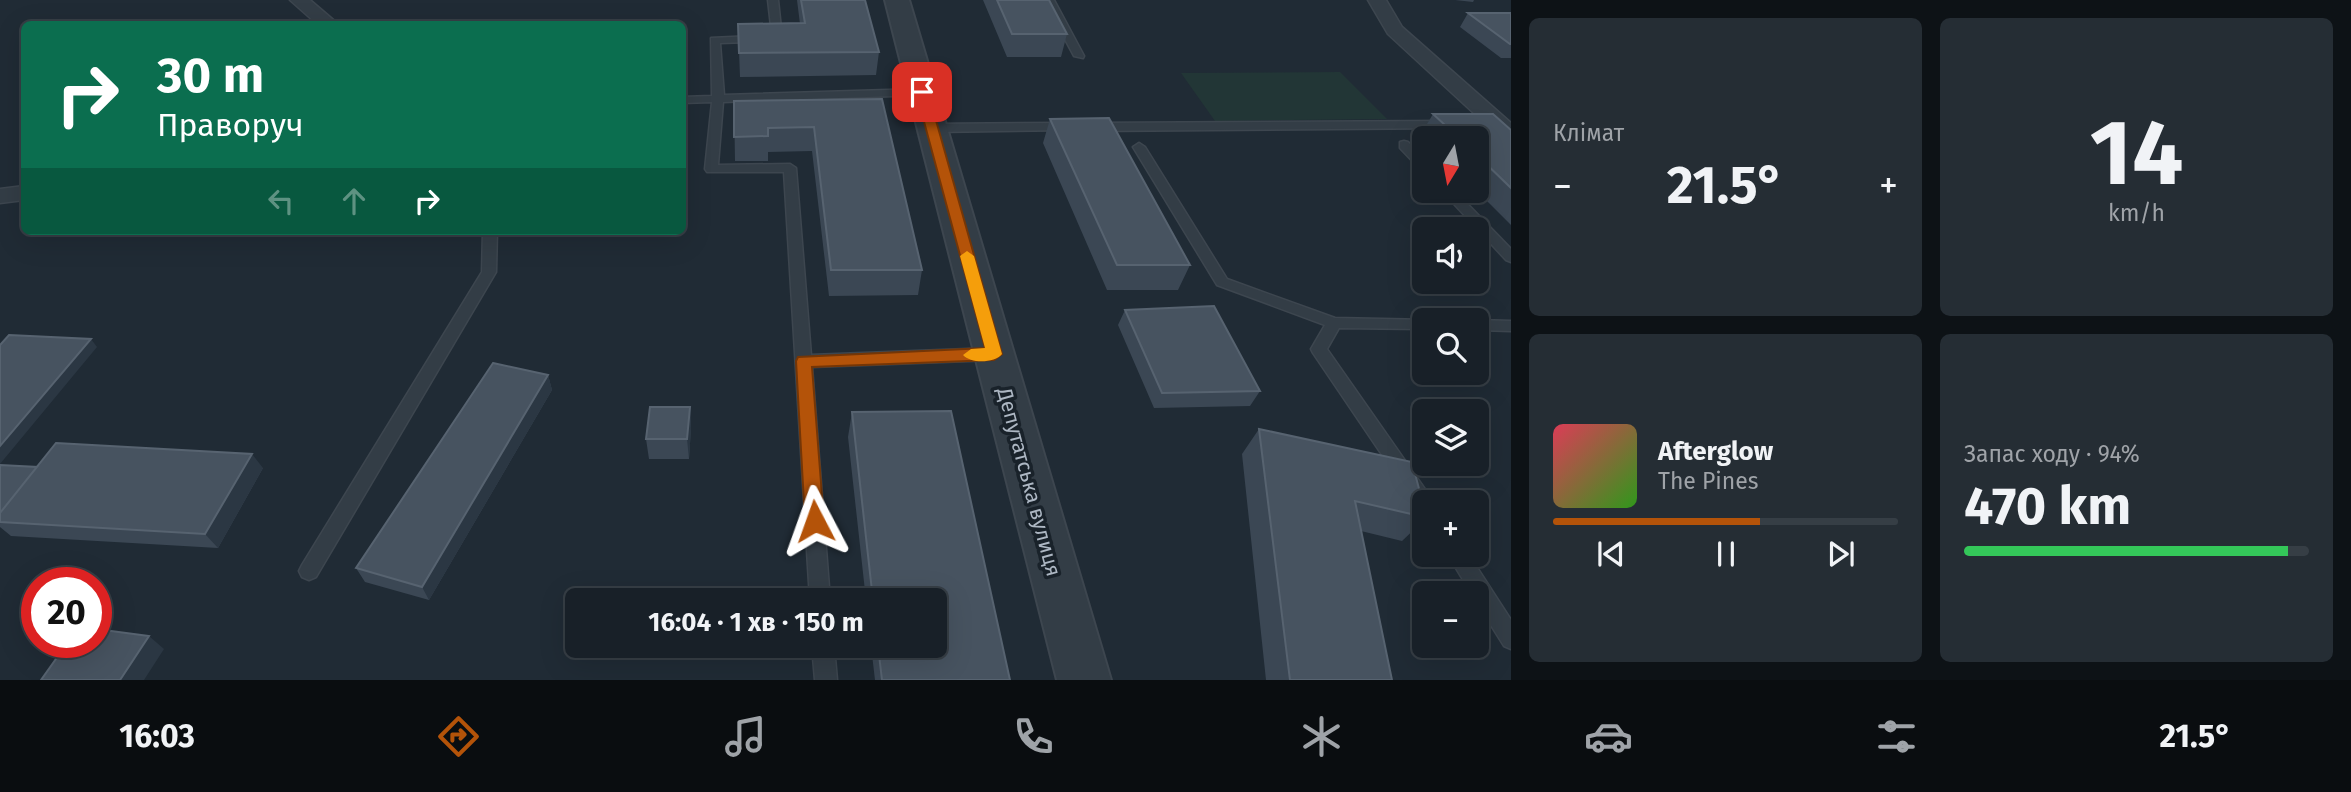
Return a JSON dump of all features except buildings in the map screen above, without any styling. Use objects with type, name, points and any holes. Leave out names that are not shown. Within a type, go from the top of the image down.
[{"type":"street","points":[[299,0],[324,21]]},
{"type":"street","name":"Депутатська вулиця","points":[[897,0],[1084,680]]},
{"type":"street","points":[[1377,0],[1395,30],[1499,128]]},
{"type":"street","points":[[0,196],[21,193]]},
{"type":"lane","points":[[773,0],[777,37],[715,40],[718,97],[711,169],[790,168],[819,588]]},
{"type":"lane","points":[[1049,0],[1079,56]]},
{"type":"lane","points":[[686,100],[922,92]]},
{"type":"lane","points":[[932,128],[1458,125]]},
{"type":"lane","points":[[1404,145],[1412,153]]},
{"type":"lane","points":[[1139,147],[1222,282],[1335,323],[1412,324]]},
{"type":"lane","points":[[1459,203],[1511,257]]},
{"type":"lane","points":[[309,571],[489,272],[491,235]]},
{"type":"lane","points":[[1335,323],[1319,349],[1417,490]]},
{"type":"lane","points":[[1489,325],[1511,326]]},
{"type":"lane","points":[[804,361],[994,354]]},
{"type":"lane","points":[[1466,567],[1511,639]]},
{"type":"lane","points":[[825,658],[826,680]]},
{"type":"green space","points":[[1340,72],[1387,119],[1215,121],[1181,73]]},
{"type":"slow traffic","points":[[967,256],[994,354],[971,355]]},
{"type":"route","points":[[815,521],[804,361],[994,354],[922,92]]}]
